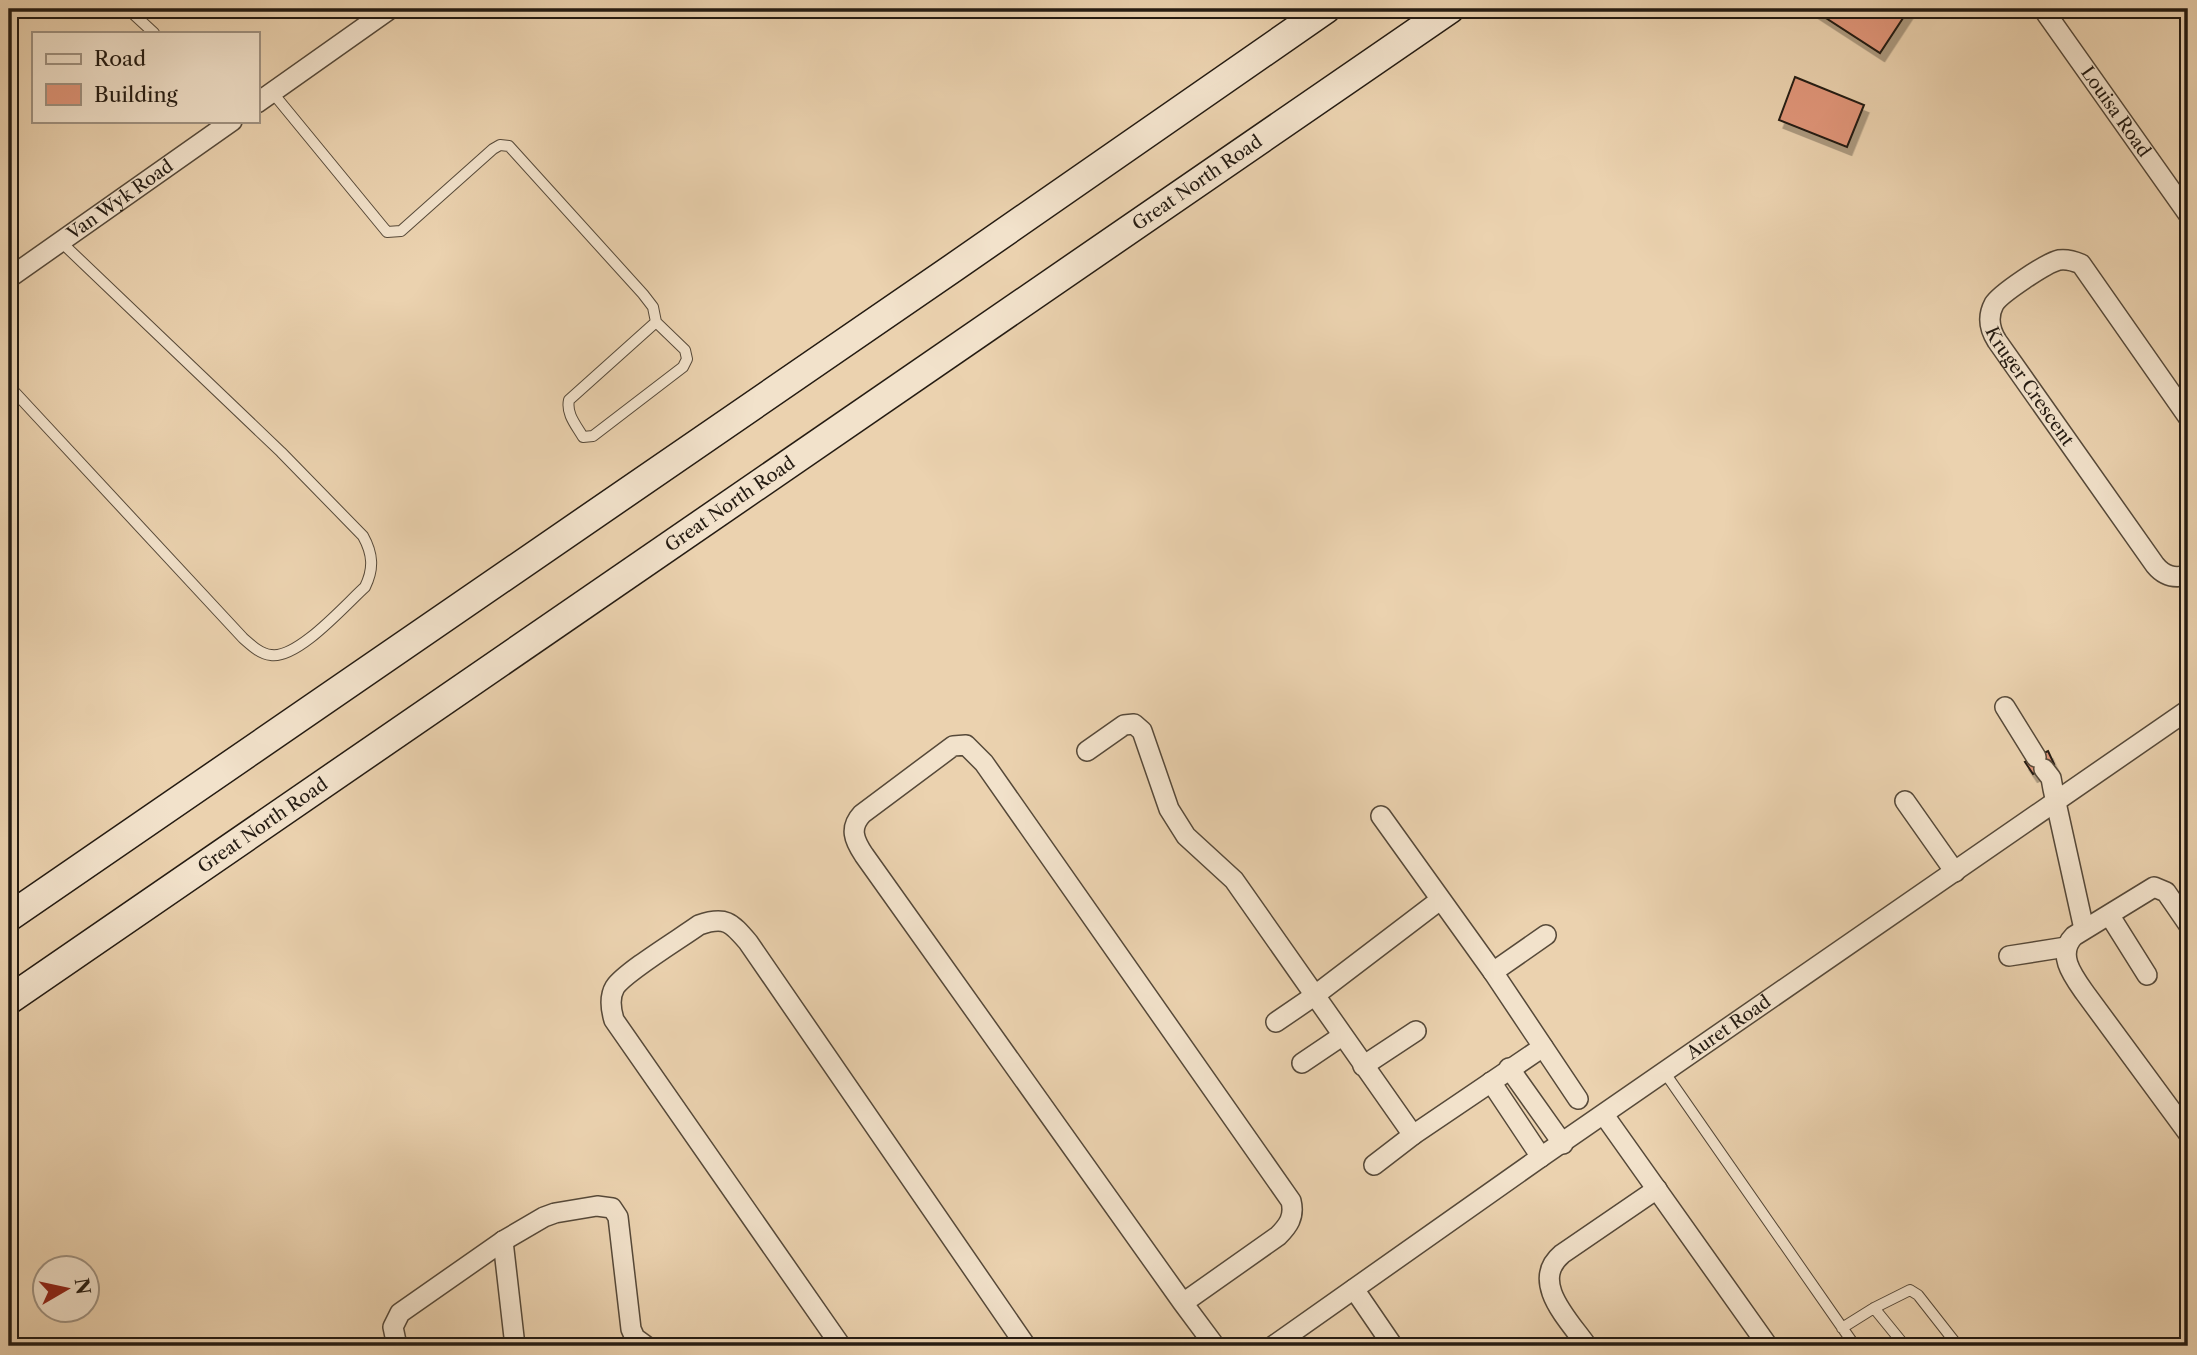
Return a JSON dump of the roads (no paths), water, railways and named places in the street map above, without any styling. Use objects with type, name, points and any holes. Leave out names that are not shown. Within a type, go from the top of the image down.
[{"type":"main road","points":[[9,916],[919,292],[1326,9]]},
{"type":"main road","name":"Great North Road","points":[[9,1000],[1450,9]]},
{"type":"street","points":[[265,98],[390,9]]},
{"type":"street","name":"Louisa Road","points":[[2043,9],[2188,214]]},
{"type":"street","name":"Van Wyk Road","points":[[9,278],[231,122]]},
{"type":"street","name":"Kruger Crescent","points":[[2188,417],[2081,264],[2068,260],[2053,262],[2001,297],[1993,306],[1990,323],[1995,337],[2155,565],[2167,576],[2188,575]]},
{"type":"street","points":[[2005,707],[2051,778],[2084,929]]},
{"type":"street","name":"Auret Road","points":[[1273,1346],[1541,1157],[2188,710]]},
{"type":"street","points":[[1087,751],[1124,725],[1134,724],[1142,731],[1169,809],[1177,823],[1186,836],[1234,880],[1413,1135]]},
{"type":"street","points":[[1183,1303],[1286,1228],[1293,1216],[1291,1201],[984,763],[971,748],[960,744],[953,746],[862,814],[854,825],[855,839],[1183,1303],[1216,1346]]},
{"type":"street","points":[[1905,801],[1955,872]]},
{"type":"street","points":[[1381,816],[1493,972],[1578,1099]]},
{"type":"street","points":[[2188,924],[2166,892],[2159,887],[2149,888],[2110,916],[2084,929],[2069,940],[2066,947],[2068,965],[2073,976],[2188,1133]]},
{"type":"street","points":[[1276,1021],[1314,996],[1440,900]]},
{"type":"street","points":[[2110,916],[2147,975]]},
{"type":"street","points":[[841,1346],[614,1020],[611,1010],[612,994],[622,979],[707,922],[727,922],[748,942],[1026,1346]]},
{"type":"street","points":[[1493,972],[1546,935]]},
{"type":"street","points":[[2009,956],[2066,947]]},
{"type":"street","points":[[1363,1066],[1416,1031]]},
{"type":"street","points":[[1302,1063],[1342,1036]]},
{"type":"street","points":[[1374,1165],[1413,1135],[1543,1047]]},
{"type":"street","points":[[1509,1069],[1563,1144]]},
{"type":"street","points":[[1491,1082],[1541,1157]]},
{"type":"street","points":[[1604,1115],[1768,1346]]},
{"type":"street","points":[[1587,1346],[1553,1298],[1548,1279],[1550,1267],[1562,1254],[1657,1189]]},
{"type":"street","points":[[397,1346],[393,1327],[401,1313],[503,1241],[555,1213],[603,1206],[615,1210],[618,1217],[631,1329],[635,1338],[646,1346]]},
{"type":"street","points":[[503,1241],[515,1346]]},
{"type":"street","points":[[1354,1289],[1393,1346]]},
{"type":"lane","points":[[128,9],[152,32]]},
{"type":"lane","points":[[265,98],[387,232],[401,231],[494,149],[500,145],[509,146],[643,294],[653,307],[656,322],[685,350],[687,359],[683,367],[593,436],[583,437],[571,418],[569,400],[656,322]]},
{"type":"lane","points":[[9,386],[234,628],[258,650],[271,655],[283,654],[298,647],[365,587],[371,576],[371,550],[363,536],[281,452],[61,242]]},
{"type":"lane","points":[[1665,1073],[1855,1346]]},
{"type":"lane","points":[[1842,1328],[1910,1290],[1918,1295],[1958,1346]]},
{"type":"lane","points":[[1874,1308],[1905,1346]]}]
